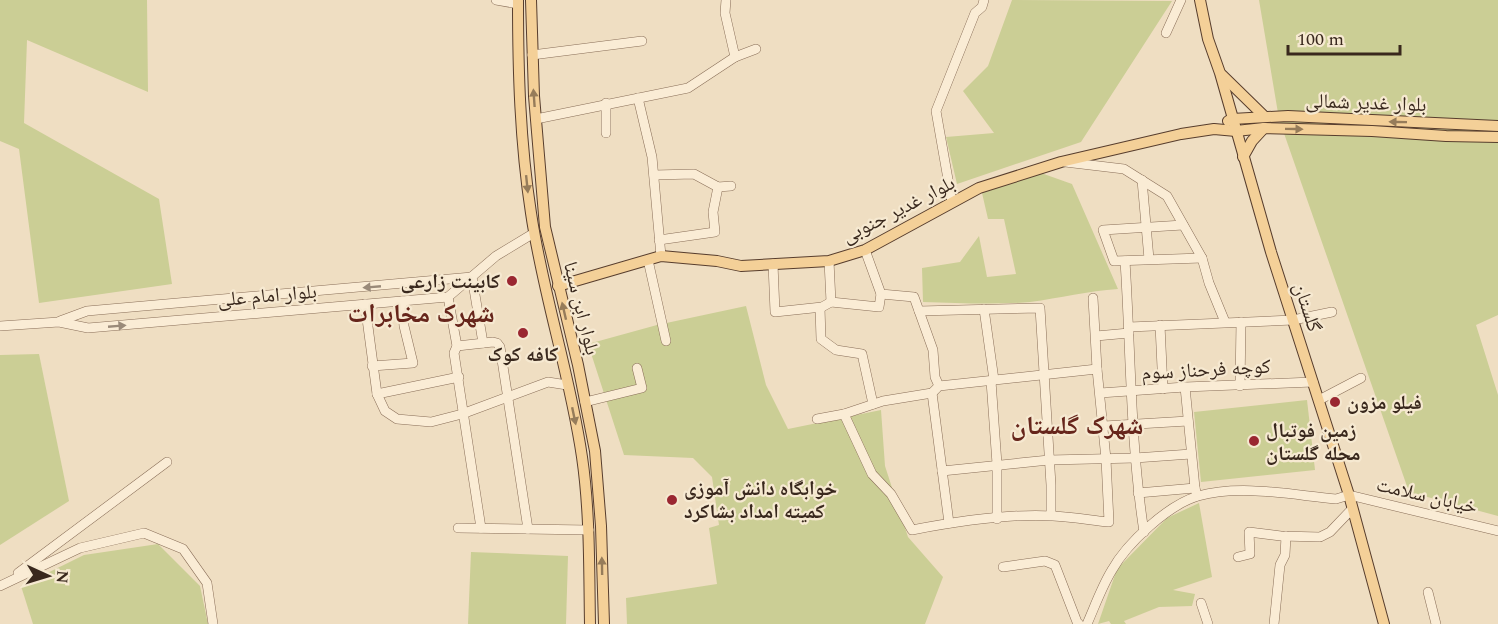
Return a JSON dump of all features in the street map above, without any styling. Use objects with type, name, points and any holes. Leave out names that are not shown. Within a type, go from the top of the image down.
[{"type":"main road","name":"بلوار ابن سینا","points":[[531,0],[532,55],[545,227],[585,402],[599,482],[604,624]]},
{"type":"main road","name":"گلستان","points":[[1200,0],[1208,39],[1348,495],[1384,624]]},
{"type":"main road","name":"بلوار ابن سینا","points":[[518,2],[518,57],[524,152],[534,233],[582,456],[589,530],[590,624]]},
{"type":"main road","points":[[1220,73],[1265,117]]},
{"type":"main road","name":"بلوار غدیر شمالی","points":[[1232,119],[1265,117],[1498,126]]},
{"type":"main road","name":"بلوار غدیر جنوبی","points":[[1214,129],[1232,119]]},
{"type":"main road","points":[[1243,157],[1252,141],[1264,128]]},
{"type":"main road","name":"بلوار غدیر شمالی","points":[[1236,131],[1264,128],[1372,130],[1446,136],[1498,136]]},
{"type":"main road","name":"بلوار غدیر جنوبی","points":[[558,286],[661,256],[717,261],[741,266],[829,261],[865,250],[979,188],[1061,162],[1181,134],[1214,129],[1236,131]]},
{"type":"main road","points":[[534,233],[545,227]]},
{"type":"street","points":[[496,0],[518,2]]},
{"type":"street","points":[[726,0],[725,13],[735,57]]},
{"type":"street","points":[[952,202],[936,111],[975,13],[982,7],[984,0]]},
{"type":"street","points":[[1167,33],[1181,0]]},
{"type":"street","points":[[532,55],[642,41]]},
{"type":"street","points":[[536,119],[688,88],[735,57],[756,49]]},
{"type":"street","points":[[638,98],[654,175],[661,256]]},
{"type":"street","points":[[606,103],[606,133]]},
{"type":"street","points":[[1061,162],[1124,169],[1167,196],[1202,258],[1209,283],[1225,322]]},
{"type":"street","points":[[654,175],[694,174],[718,188],[731,186]]},
{"type":"street","points":[[1142,180],[1149,259]]},
{"type":"street","points":[[659,240],[715,232],[713,212],[718,188]]},
{"type":"street","points":[[1184,225],[1103,230],[1114,261],[1202,258]]},
{"type":"street","points":[[481,528],[462,414],[459,377],[454,353],[457,346],[448,297],[496,256],[534,233]]},
{"type":"street","points":[[773,264],[775,312],[820,308],[831,302],[879,307],[881,294],[865,250]]},
{"type":"street","points":[[648,260],[666,341]]},
{"type":"street","points":[[829,261],[831,302]]},
{"type":"street","points":[[1125,261],[1131,425],[1144,532]]},
{"type":"street","points":[[472,277],[483,343]]},
{"type":"street","name":"بلوار امام علی","points":[[59,322],[87,311],[472,277]]},
{"type":"street","points":[[881,294],[914,297],[933,350],[942,471],[949,523]]},
{"type":"street","name":"بلوار امام علی","points":[[0,326],[59,322],[88,328],[448,297]]},
{"type":"street","points":[[844,414],[872,474],[891,494],[912,530],[949,523],[1051,515],[1109,522],[1104,426],[1097,369],[1093,298]]},
{"type":"street","points":[[372,366],[414,363],[404,326],[402,301]]},
{"type":"street","points":[[365,304],[377,393],[385,411],[397,419],[431,422],[462,414],[548,382],[567,385]]},
{"type":"street","points":[[820,308],[821,339],[836,350],[862,354],[873,404]]},
{"type":"street","points":[[919,311],[1040,308],[1051,515]]},
{"type":"street","points":[[984,309],[992,380],[997,464],[997,519]]},
{"type":"street","points":[[1096,336],[1160,325],[1293,320],[1332,312]]},
{"type":"street","points":[[1240,386],[1241,321]]},
{"type":"street","points":[[1160,325],[1164,389]]},
{"type":"street","points":[[457,346],[496,343],[500,347],[528,529]]},
{"type":"street","points":[[585,402],[642,388],[637,368]]},
{"type":"street","points":[[817,418],[844,414],[873,404],[936,390],[992,380],[1097,369]]},
{"type":"street","points":[[377,393],[459,377]]},
{"type":"street","points":[[1319,400],[1361,378]]},
{"type":"street","name":"کوچه فرحناز سوم","points":[[1100,393],[1313,382]]},
{"type":"street","points":[[1087,624],[1117,561],[1144,532],[1196,492],[1185,387]]},
{"type":"street","points":[[1104,426],[1188,421]]},
{"type":"street","points":[[942,471],[1049,460],[1191,454]]},
{"type":"street","points":[[1,585],[167,462]]},
{"type":"street","name":"خیابان سلامت","points":[[1138,493],[1237,491],[1336,499],[1348,495],[1498,531]]},
{"type":"street","points":[[1238,557],[1250,554],[1249,532],[1320,537],[1330,532],[1352,509]]},
{"type":"street","points":[[458,528],[589,530]]},
{"type":"street","points":[[1,585],[80,548],[144,533],[183,549],[207,583],[213,624]]},
{"type":"street","points":[[1275,624],[1280,566],[1285,555],[1286,536]]},
{"type":"street","points":[[1003,567],[1045,561],[1055,565],[1079,624]]},
{"type":"street","points":[[1428,592],[1436,624]]},
{"type":"street","points":[[1201,603],[1208,624]]},
{"type":"green space","points":[[0,0],[147,0],[148,92],[27,40],[24,123],[159,199],[172,284],[39,303],[19,149],[0,141]]},
{"type":"green space","points":[[1012,0],[1172,1],[1081,142],[957,184],[946,137],[994,133],[963,91],[988,66]]},
{"type":"green space","points":[[1259,0],[1498,0],[1498,315],[1476,325],[1498,395],[1498,516],[1409,492],[1279,119]]},
{"type":"green space","points":[[1041,173],[1072,184],[1118,289],[1017,303],[923,302],[922,268],[960,262],[979,236],[987,277],[1016,274],[1004,219],[988,219],[982,193]]},
{"type":"green space","points":[[746,306],[766,385],[788,429],[881,410],[885,466],[908,537],[943,577],[925,624],[627,624],[626,598],[717,584],[709,528],[719,525],[712,477],[693,458],[624,455],[588,344],[657,325]]},
{"type":"green space","points":[[39,354],[69,501],[0,545],[0,355]]},
{"type":"green space","name":"زمین فوتبال محله گلستان","points":[[1307,400],[1315,470],[1201,482],[1194,412]]},
{"type":"green space","points":[[1199,503],[1212,577],[1173,590],[1195,594],[1192,606],[1159,607],[1124,621],[1126,624],[1111,624],[1109,621],[1098,624],[1117,569],[1167,518]]},
{"type":"green space","points":[[158,544],[200,586],[208,624],[33,624],[21,586],[84,555]]},
{"type":"green space","points":[[471,552],[568,556],[566,624],[468,624]]},
{"type":"place","name":"کابینت زارعی","points":[[512,281]]},
{"type":"place","name":"کافه کوک","points":[[523,333]]},
{"type":"place","name":"فیلو مزون","points":[[1335,402]]},
{"type":"place","name":"زمین فوتبال محله گلستان","points":[[1254,441]]},
{"type":"place","name":"خوابگاه دانش آموزی کمیته امداد بشاکرد","points":[[672,500]]},
{"type":"district","name":"شهرک مخابرات","points":[[421,313]]},
{"type":"district","name":"شهرک گلستان","points":[[1077,425]]}]
